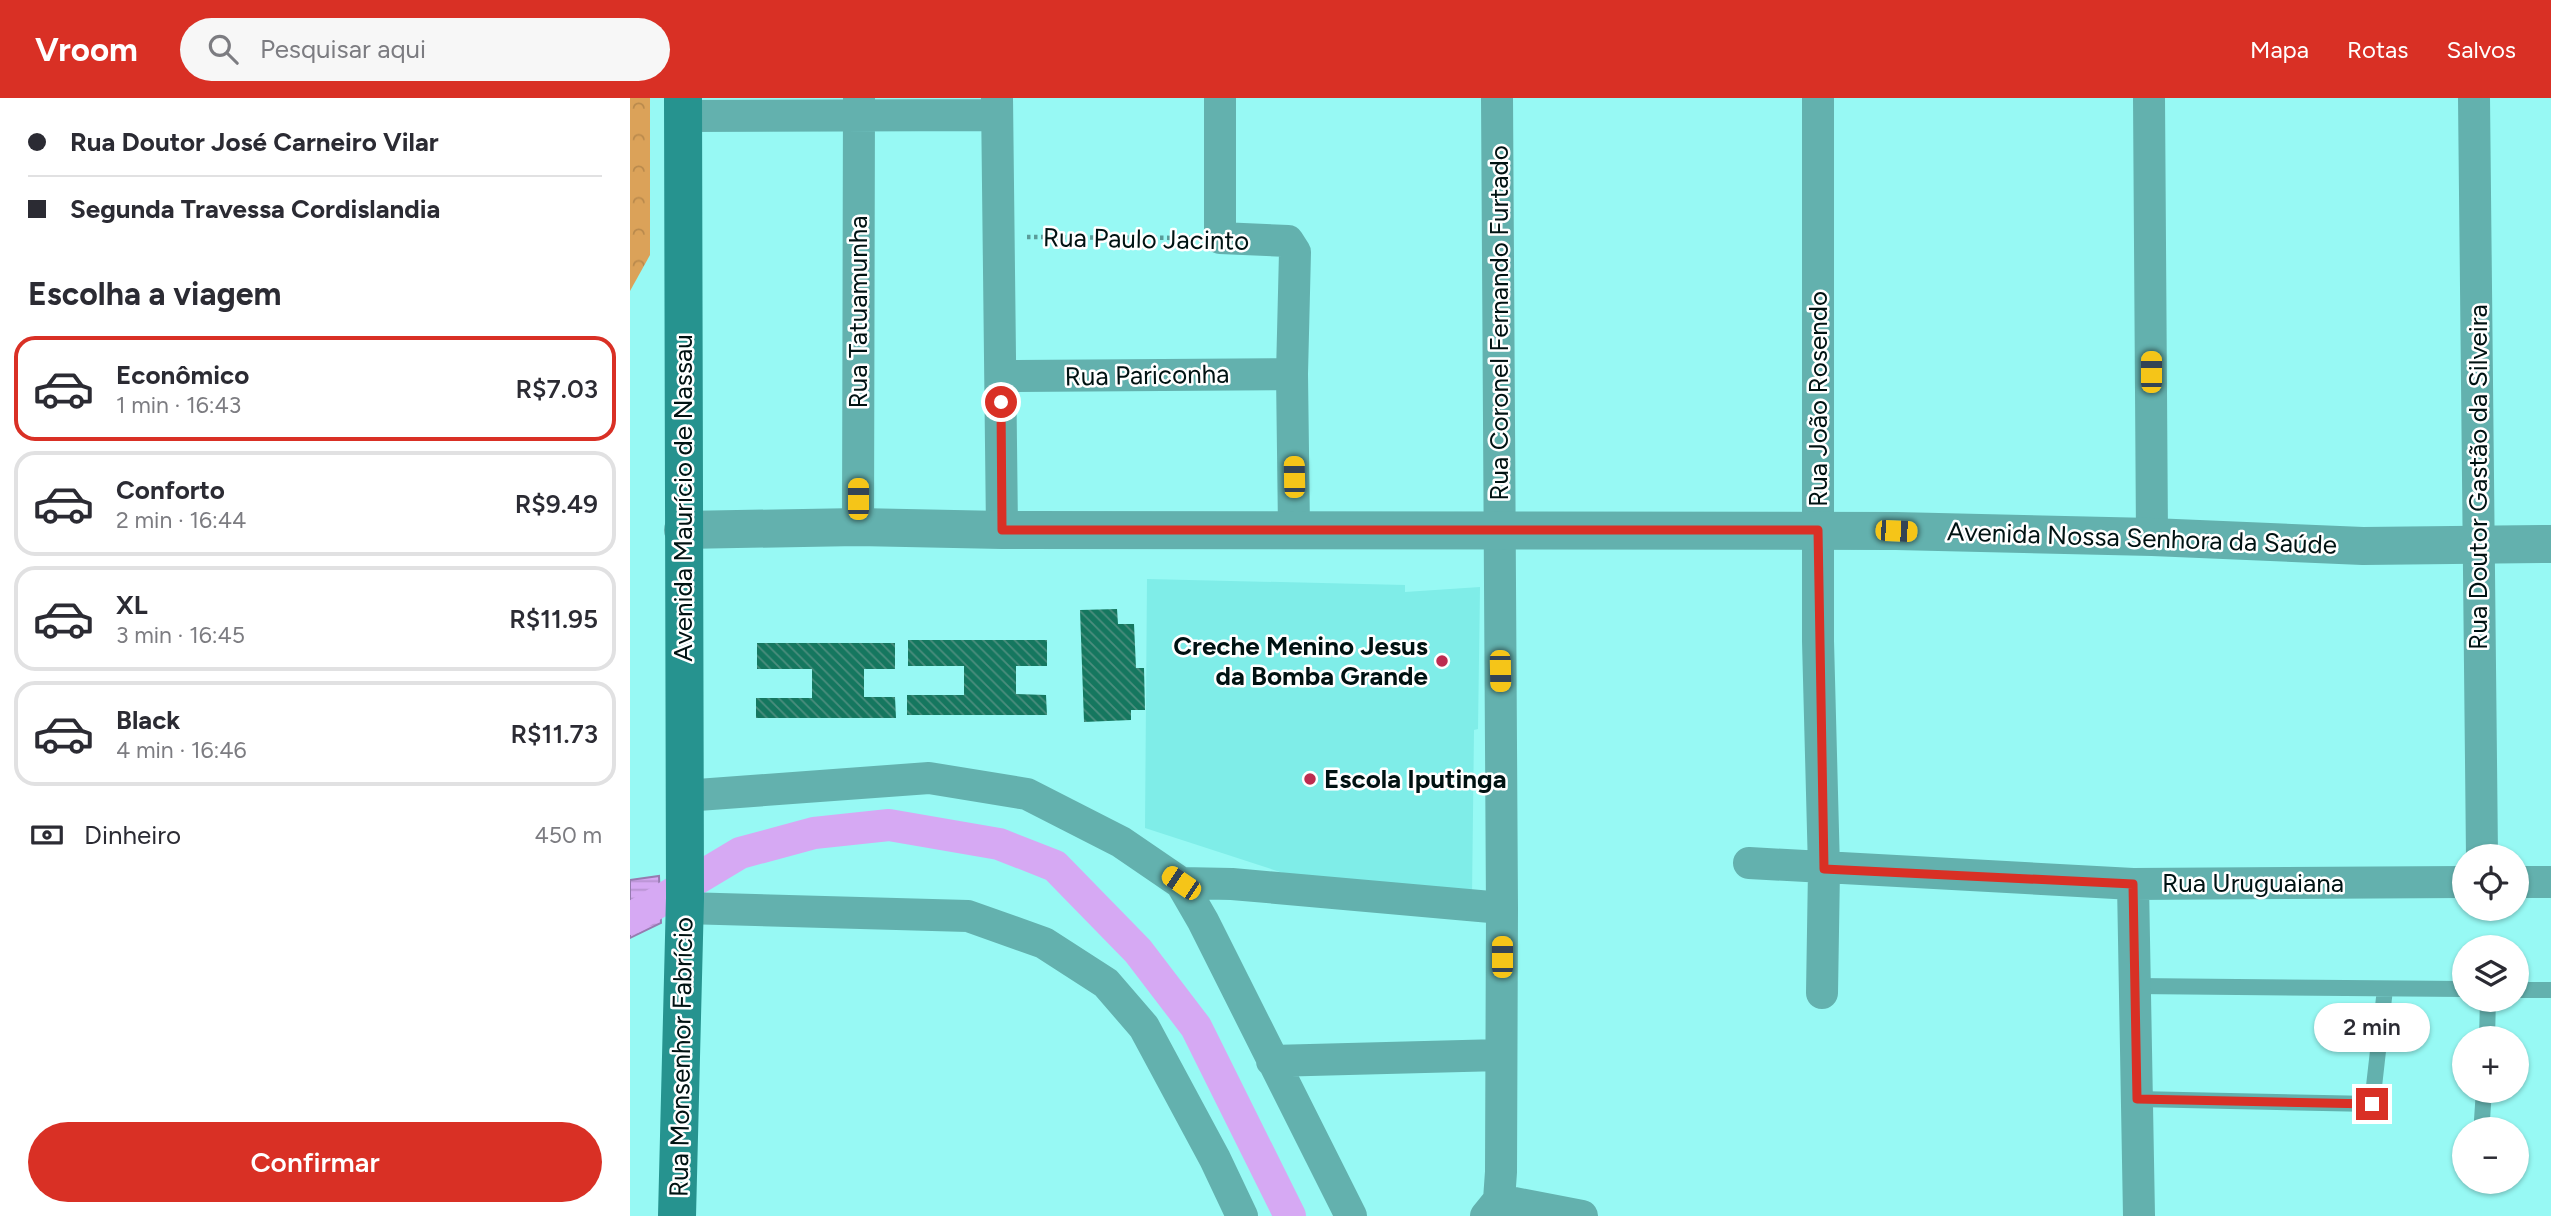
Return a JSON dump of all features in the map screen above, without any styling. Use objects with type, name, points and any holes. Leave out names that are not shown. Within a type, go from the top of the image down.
[{"type":"main road","name":"Avenida Maurício de Nassau","points":[[683,107],[685,903]]},
{"type":"main road","name":"Rua Monsenhor Fabrício","points":[[677,1216],[685,903]]},
{"type":"street","points":[[1220,98],[1220,238]]},
{"type":"street","name":"Rua Coronel Fernando Furtado","points":[[1487,1211],[1501,1055],[1503,908],[1497,98]]},
{"type":"street","name":"Rua João Rosendo","points":[[1818,98],[1818,530],[1824,869],[1822,993]]},
{"type":"street","points":[[2149,98],[2152,537]]},
{"type":"street","name":"Rua Doutor Gastão da Silveira","points":[[2474,98],[2482,844]]},
{"type":"street","points":[[683,107],[996,106],[1002,530]]},
{"type":"street","name":"Rua Tatuamunha","points":[[858,107],[858,527]]},
{"type":"street","name":"Rua Paulo Jacinto","points":[[1220,238],[1288,241],[1292,245],[1295,252],[1292,374]]},
{"type":"street","points":[[1292,374],[1294,529]]},
{"type":"street","name":"Rua Pariconha","points":[[1001,376],[1292,374]]},
{"type":"street","name":"Avenida Nossa Senhora da Saúde","points":[[683,530],[858,527],[1002,530],[1818,530],[2152,537],[2363,546],[2551,544]]},
{"type":"street","points":[[684,803],[929,778],[1027,794],[1121,842],[1181,883],[1203,921],[1351,1216]]},
{"type":"street","name":"Rua Uruguaiana","points":[[1749,863],[2133,884],[2452,882]]},
{"type":"street","points":[[2529,882],[2551,882]]},
{"type":"street","points":[[1181,883],[1232,884],[1503,908]]},
{"type":"street","points":[[2133,884],[2139,1216]]},
{"type":"street","points":[[685,903],[968,916],[1044,943],[1106,982],[1144,1027],[1215,1159],[1241,1216]]},
{"type":"street","points":[[1272,1061],[1501,1055]]},
{"type":"street","points":[[1487,1211],[1582,1216]]},
{"type":"lane","points":[[2135,986],[2452,989]]},
{"type":"lane","points":[[2137,1099],[2372,1104],[2385,989]]},
{"type":"lane","points":[[2529,990],[2551,990]]},
{"type":"path","name":"Rua Paulo Jacinto","points":[[998,237],[1220,238]]},
{"type":"shaded area","name":"Escola Iputinga","points":[[1147,579],[1405,585],[1405,592],[1480,587],[1478,729],[1474,730],[1472,897],[1320,885],[1145,828]]},
{"type":"shaded area","points":[[659,876],[661,923],[630,938],[630,880]]},
{"type":"green space","points":[[630,98],[650,98],[650,255],[630,291]]},
{"type":"building","points":[[1117,609],[1118,624],[1134,624],[1136,668],[1144,668],[1145,710],[1131,710],[1131,720],[1084,722],[1080,610]]},
{"type":"building","points":[[908,640],[1047,640],[1047,666],[1016,666],[1016,694],[1046,695],[1047,715],[907,715],[907,695],[964,695],[964,666],[908,666]]},
{"type":"building","points":[[757,643],[895,643],[895,669],[864,669],[864,697],[895,697],[896,718],[756,718],[756,698],[812,698],[812,669],[757,669]]},
{"type":"waterway","points":[[630,919],[740,853],[814,833],[889,825],[999,844],[1055,866],[1138,951],[1196,1027],[1290,1216]]},
{"type":"place","name":"Creche Menino Jesus da Bomba Grande","points":[[1442,661]]},
{"type":"place","name":"Escola Iputinga","points":[[1310,779]]},
{"type":"route","points":[[1001,402],[1002,530],[1818,530],[1824,869],[2133,884],[2137,1099],[2372,1104]]}]
